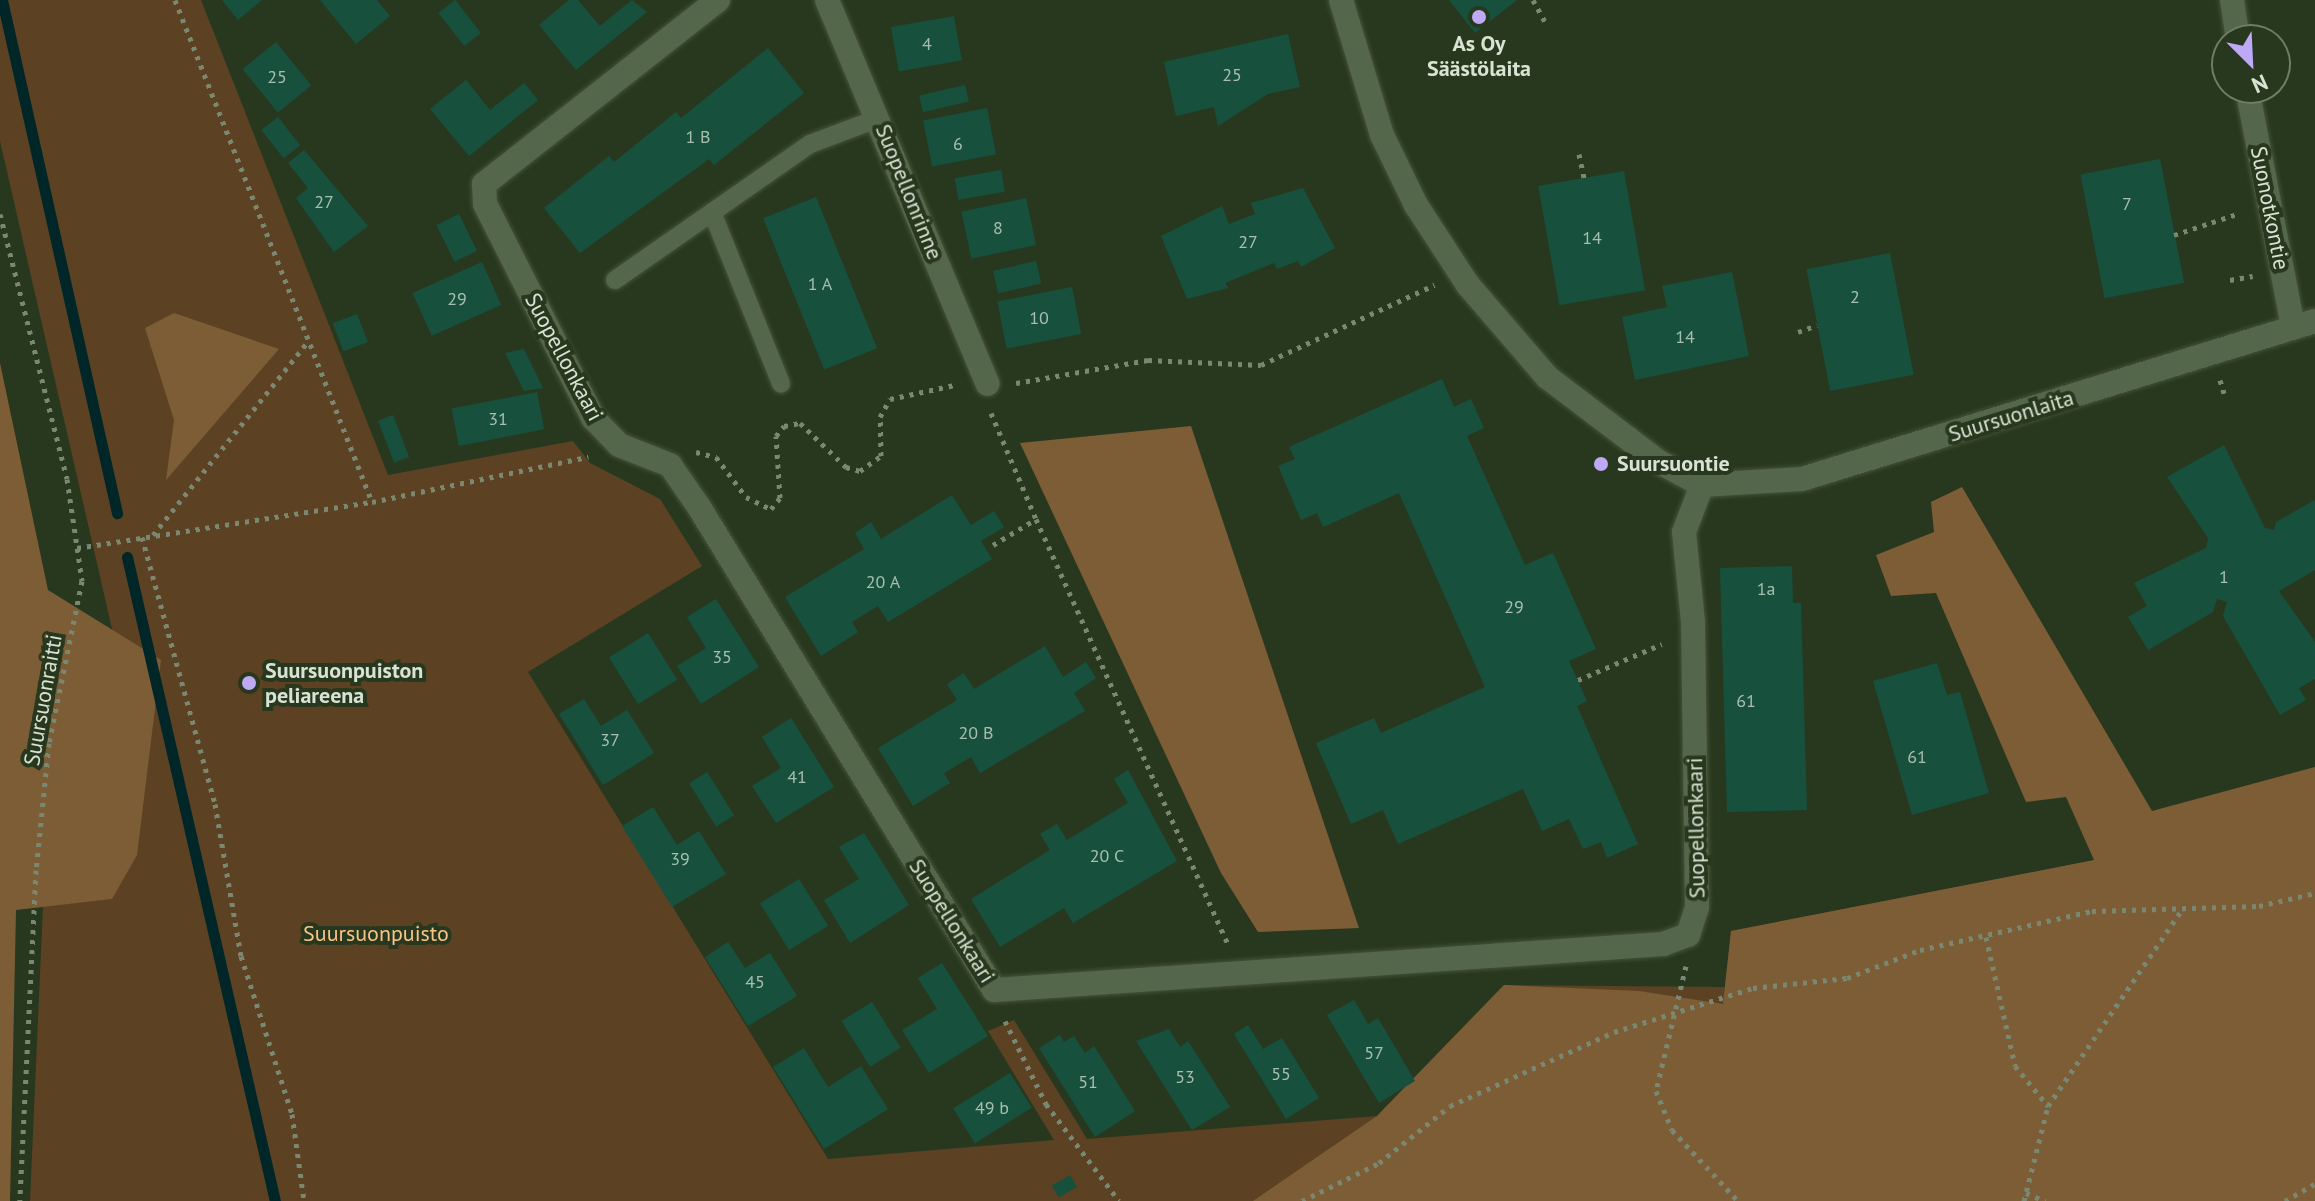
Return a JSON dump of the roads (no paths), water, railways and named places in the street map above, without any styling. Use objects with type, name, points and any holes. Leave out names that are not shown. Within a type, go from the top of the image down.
[{"type":"street","name":"Suopellonkaari","points":[[718,0],[484,184],[485,204],[593,418],[619,445],[670,465],[994,990],[1663,944],[1693,945],[1697,907],[1693,622],[1684,532],[1702,485]]},
{"type":"street","name":"Suopellonrinne","points":[[827,0],[988,384]]},
{"type":"street","points":[[1341,0],[1354,61],[1382,135],[1458,269],[1547,377],[1659,462],[1702,485]]},
{"type":"street","points":[[2232,0],[2236,24]]},
{"type":"street","name":"Suonotkontie","points":[[2251,104],[2304,325]]},
{"type":"street","name":"Suursuonlaita","points":[[1702,485],[1802,479],[2304,325]]},
{"type":"lane","points":[[615,280],[810,144],[879,118]]},
{"type":"lane","points":[[712,212],[781,384]]},
{"type":"waterway","points":[[2,0],[117,513]]},
{"type":"waterway","points":[[127,557],[275,1201]]},
{"type":"place","name":"As Oy Säästölaita","points":[[1479,17]]},
{"type":"place","name":"Suursuontie","points":[[1601,464]]},
{"type":"place","name":"Suursuonpuiston peliareena","points":[[249,683]]},
{"type":"park label","name":"Suursuonpuisto","points":[[376,934]]}]
